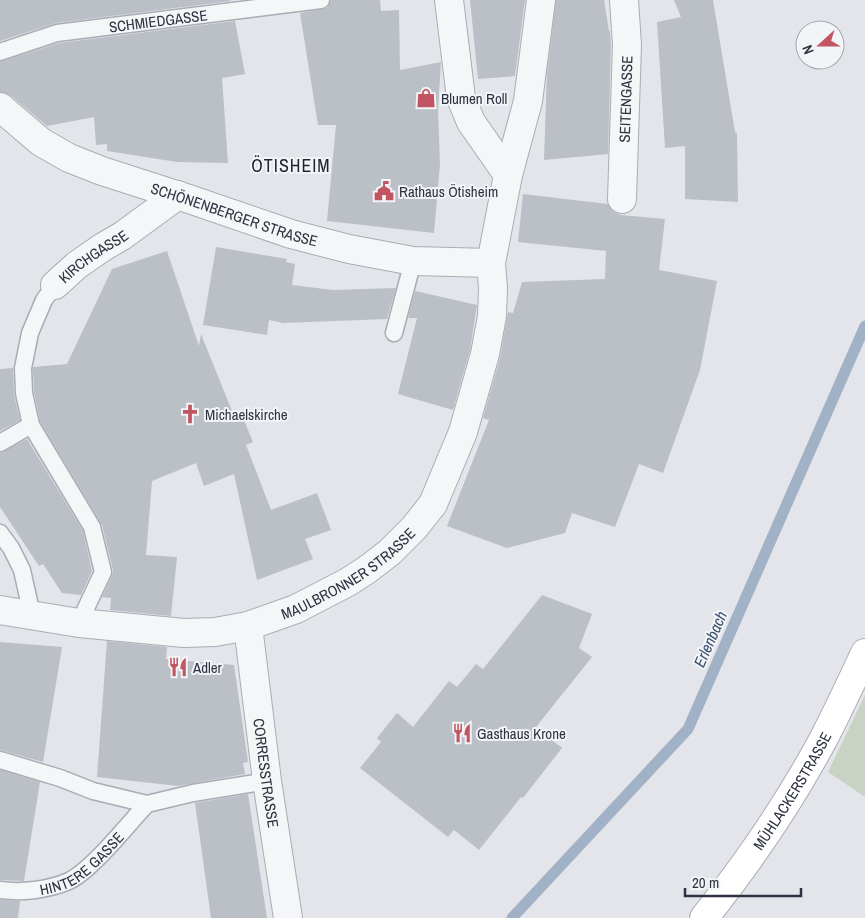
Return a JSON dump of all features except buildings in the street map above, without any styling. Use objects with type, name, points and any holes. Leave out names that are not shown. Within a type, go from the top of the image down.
[{"type":"main road","name":"MÜHLACKERSTRASSE","points":[[704,918],[742,867],[789,797],[824,736],[865,653]]},
{"type":"street","points":[[449,0],[462,98],[471,122],[508,175]]},
{"type":"street","name":"MAULBRONNER STRASSE","points":[[0,610],[79,623],[184,633],[215,632],[248,626],[296,609],[348,582],[368,570],[414,528],[433,504],[463,432],[485,354],[492,316],[493,288],[490,263],[508,175],[528,101],[541,0]]},
{"type":"street","name":"SEITENGASSE","points":[[622,200],[627,45],[624,0]]},
{"type":"street","name":"SCHÖNENBERGER STRASSE","points":[[0,107],[41,142],[69,158],[102,171],[290,234],[349,249],[413,261],[490,263]]},
{"type":"street","name":"KIRCHGASSE","points":[[55,285],[77,265],[122,236],[178,195]]},
{"type":"street","name":"CORRESSTRASSE","points":[[248,626],[267,781],[288,918]]},
{"type":"lane","name":"SCHMIEDGASSE","points":[[0,52],[57,33],[321,0]]},
{"type":"lane","points":[[394,333],[413,261]]},
{"type":"lane","name":"KIRCHGASSE","points":[[55,285],[44,300],[30,333],[23,368],[24,393],[31,425],[92,527],[97,545],[103,572],[79,623]]},
{"type":"lane","points":[[0,443],[31,425]]},
{"type":"lane","points":[[0,533],[22,570],[32,615]]},
{"type":"lane","points":[[0,760],[60,778],[93,791],[147,804],[193,792],[267,781]]},
{"type":"lane","name":"HINTERE GASSE","points":[[0,890],[14,892],[42,888],[70,880],[90,866],[147,804]]},
{"type":"green space","points":[[865,695],[865,797],[828,772]]},
{"type":"waterway","name":"Erlenbach","points":[[512,918],[688,729],[865,326]]},
{"type":"place","name":"Blumen Roll","points":[[426,98]]},
{"type":"place","name":"Rathaus Ötisheim","points":[[384,191]]},
{"type":"place","name":"Michaelskirche","points":[[190,414]]},
{"type":"place","name":"Adler","points":[[178,667]]},
{"type":"place","name":"Gasthaus Krone","points":[[462,733]]},
{"type":"district","name":"ÖTISHEIM","points":[[291,165]]}]
